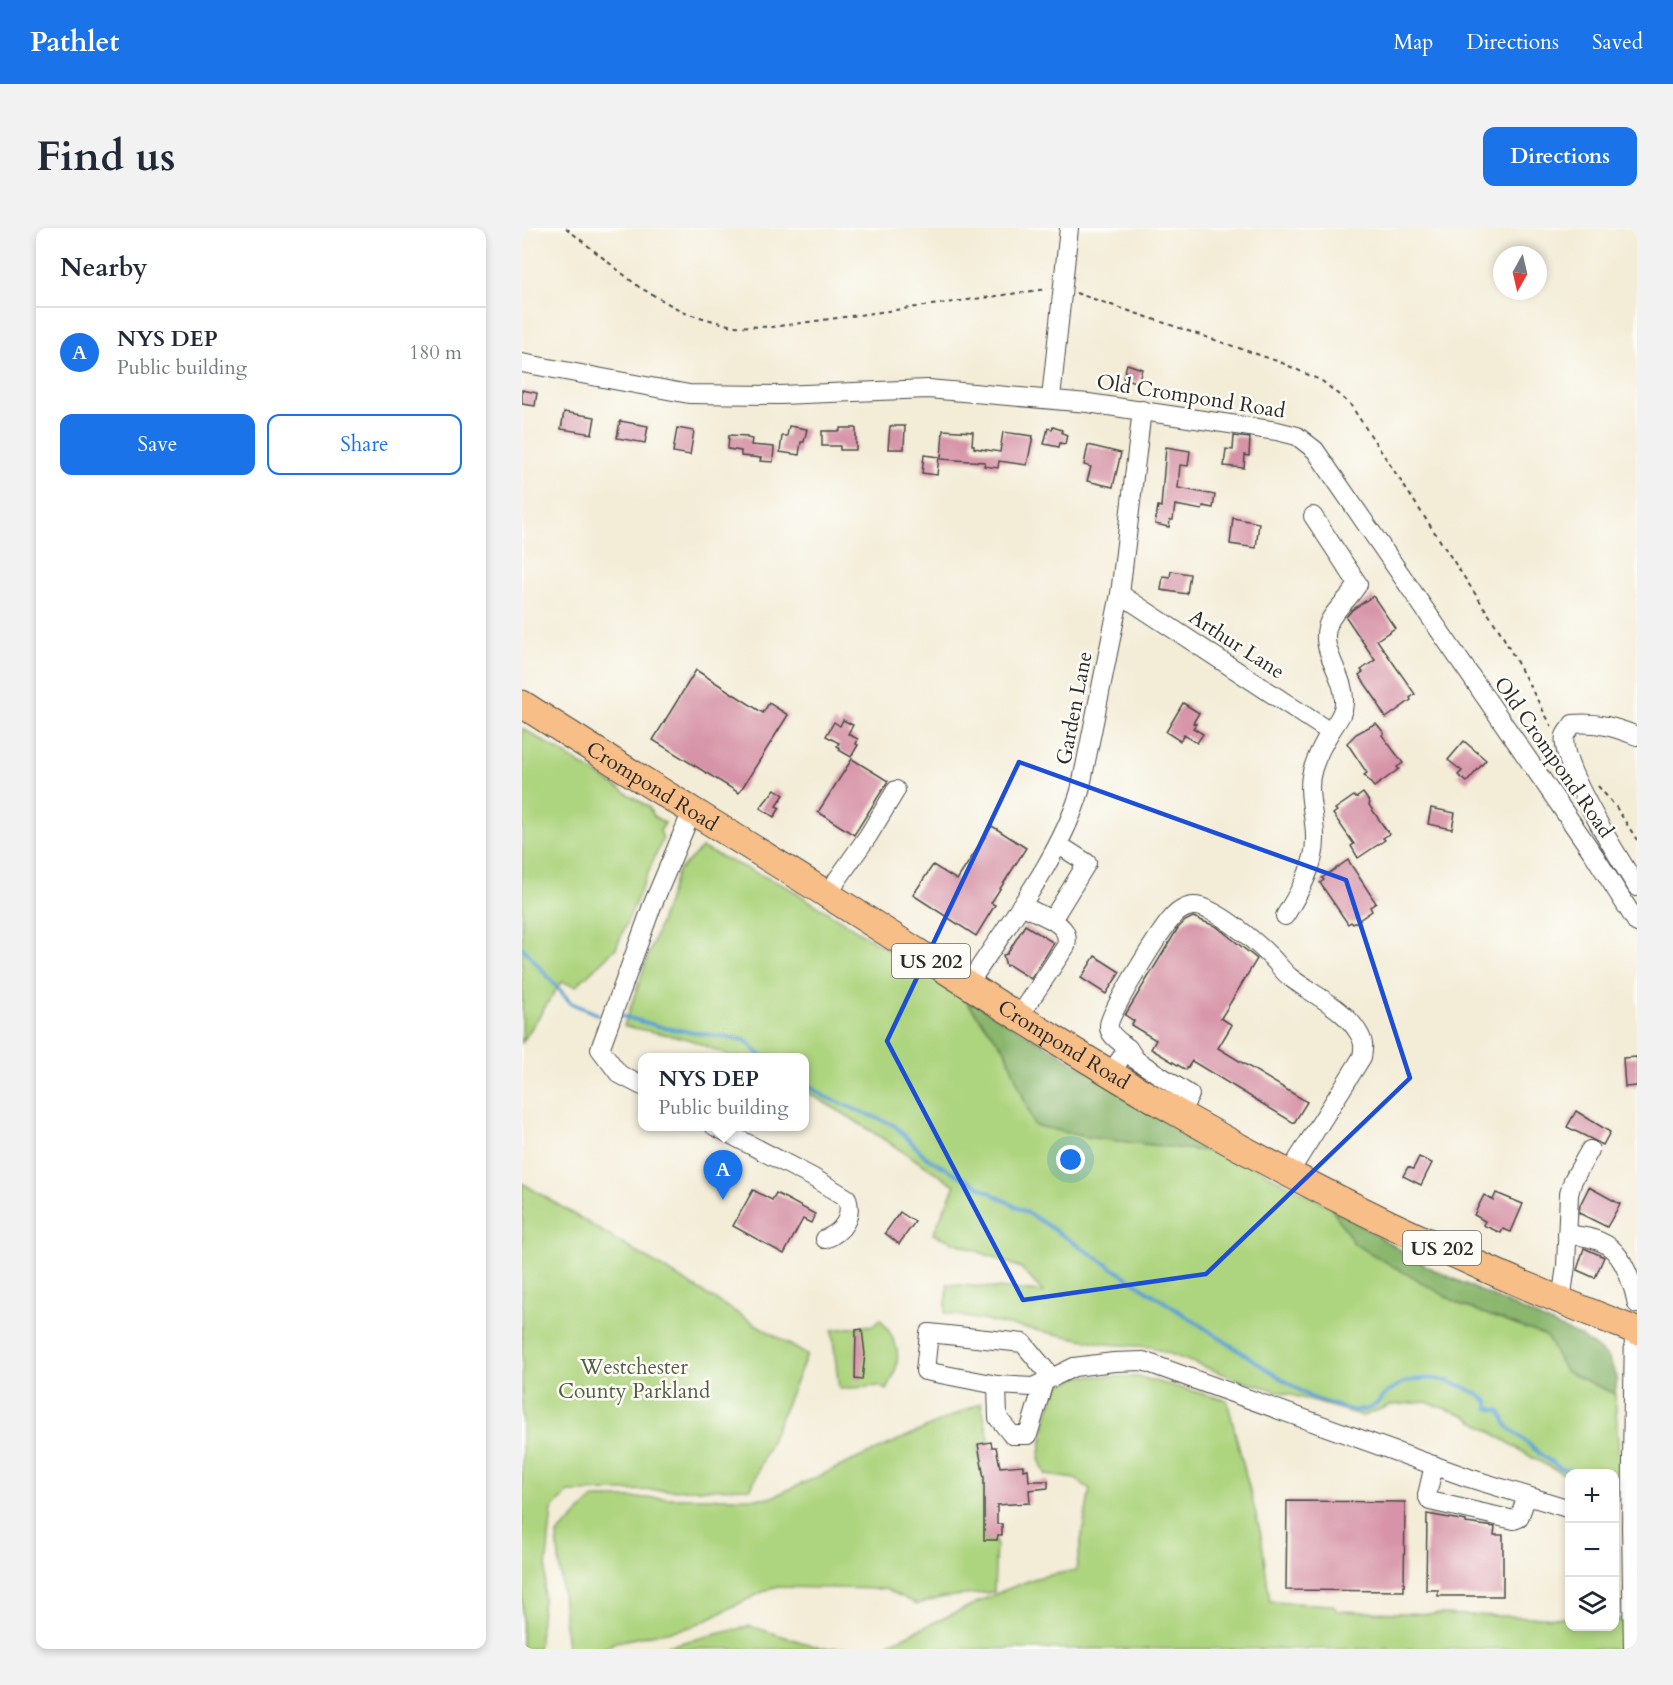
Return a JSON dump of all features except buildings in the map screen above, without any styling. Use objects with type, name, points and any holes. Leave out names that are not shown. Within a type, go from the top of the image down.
[{"type":"highway","name":"Crompond Road","points":[[522,704],[1110,1074],[1179,1114],[1289,1173],[1440,1247],[1561,1301],[1636,1322]]},
{"type":"street","points":[[1051,398],[1070,228]]},
{"type":"street","name":"Old Crompond Road","points":[[522,363],[689,394],[791,395],[928,389],[1051,398],[1142,410],[1297,436],[1315,450],[1594,855],[1637,923]]},
{"type":"street","name":"Garden Lane","points":[[968,985],[1059,845],[1074,812],[1120,594],[1142,410]]},
{"type":"street","points":[[1285,916],[1298,895],[1312,858],[1315,842],[1310,783],[1313,768],[1345,702],[1326,638],[1330,621],[1358,584],[1313,516]]},
{"type":"street","name":"Arthur Lane","points":[[1120,594],[1330,732]]},
{"type":"street","points":[[1637,736],[1613,726],[1586,723],[1573,724],[1565,736],[1565,748],[1574,773],[1605,834],[1637,887]]},
{"type":"street","points":[[830,896],[837,880],[868,836],[896,790]]},
{"type":"street","points":[[638,1084],[619,1074],[600,1049],[652,906],[692,811]]},
{"type":"street","points":[[1052,920],[1087,863],[1059,845]]},
{"type":"street","points":[[1019,1017],[1066,946],[1068,938],[1065,931],[1052,920],[1021,904]]},
{"type":"street","points":[[1179,1114],[1190,1095],[1136,1060],[1128,1048],[1111,1035],[1108,1027],[1110,1018],[1137,971],[1174,915],[1185,908],[1194,906],[1207,909],[1243,931],[1270,955],[1282,971],[1347,1018],[1358,1031],[1364,1044],[1362,1058],[1289,1173]]},
{"type":"street","points":[[1110,1074],[1128,1048]]},
{"type":"street","points":[[724,1131],[847,1198],[850,1206],[846,1224],[825,1239]]},
{"type":"street","points":[[1561,1301],[1569,1194],[1573,1180],[1590,1150]]},
{"type":"street","points":[[1567,1234],[1589,1237],[1615,1251],[1624,1266],[1636,1322],[1623,1519],[1633,1649]]},
{"type":"street","points":[[1048,1380],[1023,1343],[929,1333],[925,1371],[997,1385],[1033,1387],[1048,1380],[1074,1367],[1143,1361],[1434,1465],[1565,1508]]},
{"type":"street","points":[[997,1385],[998,1418],[1012,1435],[1028,1436],[1048,1380]]},
{"type":"street","points":[[1434,1465],[1427,1495],[1430,1501],[1514,1520],[1519,1518],[1527,1496]]},
{"type":"path","points":[[566,228],[639,287],[685,313],[732,326],[772,327],[1042,289],[1082,294],[1280,362],[1322,381],[1350,404],[1501,633],[1549,723],[1565,748]]},
{"type":"path","points":[[1595,782],[1616,807],[1637,840]]},
{"type":"highlighted area","points":[[1019,762],[1346,880],[1410,1078],[1206,1274],[1023,1300],[887,1041]]},
{"type":"green space","points":[[522,728],[649,807],[653,816],[665,823],[660,831],[663,838],[616,948],[576,986],[561,982],[522,1043]]},
{"type":"green space","points":[[702,848],[787,887],[962,996],[1005,1050],[1034,1125],[1086,1137],[1229,1154],[1331,1207],[1461,1305],[1546,1336],[1565,1371],[1615,1394],[1621,1490],[1619,1489],[1619,1469],[1565,1469],[1565,1475],[1464,1415],[1426,1402],[1391,1405],[1363,1416],[1240,1380],[1151,1347],[1107,1344],[945,1313],[948,1284],[1043,1292],[1021,1268],[933,1234],[955,1185],[809,1094],[809,1053],[723,1053],[688,1039],[624,1026],[678,871]]},
{"type":"green space","points":[[962,996],[1229,1154],[1086,1137],[1034,1125],[1005,1050]]},
{"type":"green space","name":"Westchester County Parkland","points":[[522,1183],[807,1355],[751,1488],[569,1492],[552,1509],[538,1649],[522,1649]]},
{"type":"green space","points":[[1331,1207],[1428,1267],[1583,1338],[1608,1357],[1617,1377],[1615,1394],[1565,1371],[1546,1336],[1461,1305],[1354,1244]]},
{"type":"green space","points":[[880,1319],[896,1345],[897,1353],[896,1370],[887,1390],[879,1386],[839,1389],[832,1330],[874,1325]]},
{"type":"green space","points":[[1083,1376],[1139,1377],[1227,1400],[1261,1535],[1270,1602],[1333,1605],[1337,1611],[1565,1618],[1565,1631],[1619,1631],[1619,1619],[1631,1620],[1631,1649],[655,1649],[750,1626],[821,1648],[879,1648],[1000,1592],[1036,1578],[1076,1570],[1090,1489],[1075,1479],[1046,1475],[1039,1459],[1046,1419],[1058,1385]]},
{"type":"green space","points":[[981,1403],[990,1444],[978,1447],[983,1480],[984,1541],[996,1542],[994,1592],[944,1597],[917,1604],[885,1589],[773,1587],[691,1627],[616,1642],[603,1649],[567,1649],[557,1535],[594,1498],[770,1498]]},
{"type":"waterway","points":[[522,947],[571,1003],[597,1014]]},
{"type":"waterway","points":[[622,1016],[665,1028],[745,1040],[758,1053]]},
{"type":"waterway","points":[[809,1086],[825,1097],[894,1125],[927,1158],[1033,1216],[1310,1397],[1344,1408],[1364,1410],[1375,1405],[1389,1391],[1414,1380],[1440,1380],[1452,1383],[1465,1387],[1488,1401],[1488,1408],[1500,1411],[1508,1427],[1544,1457],[1565,1469]]},
{"type":"place","name":"NYS DEP","points":[[723,1200]]}]
